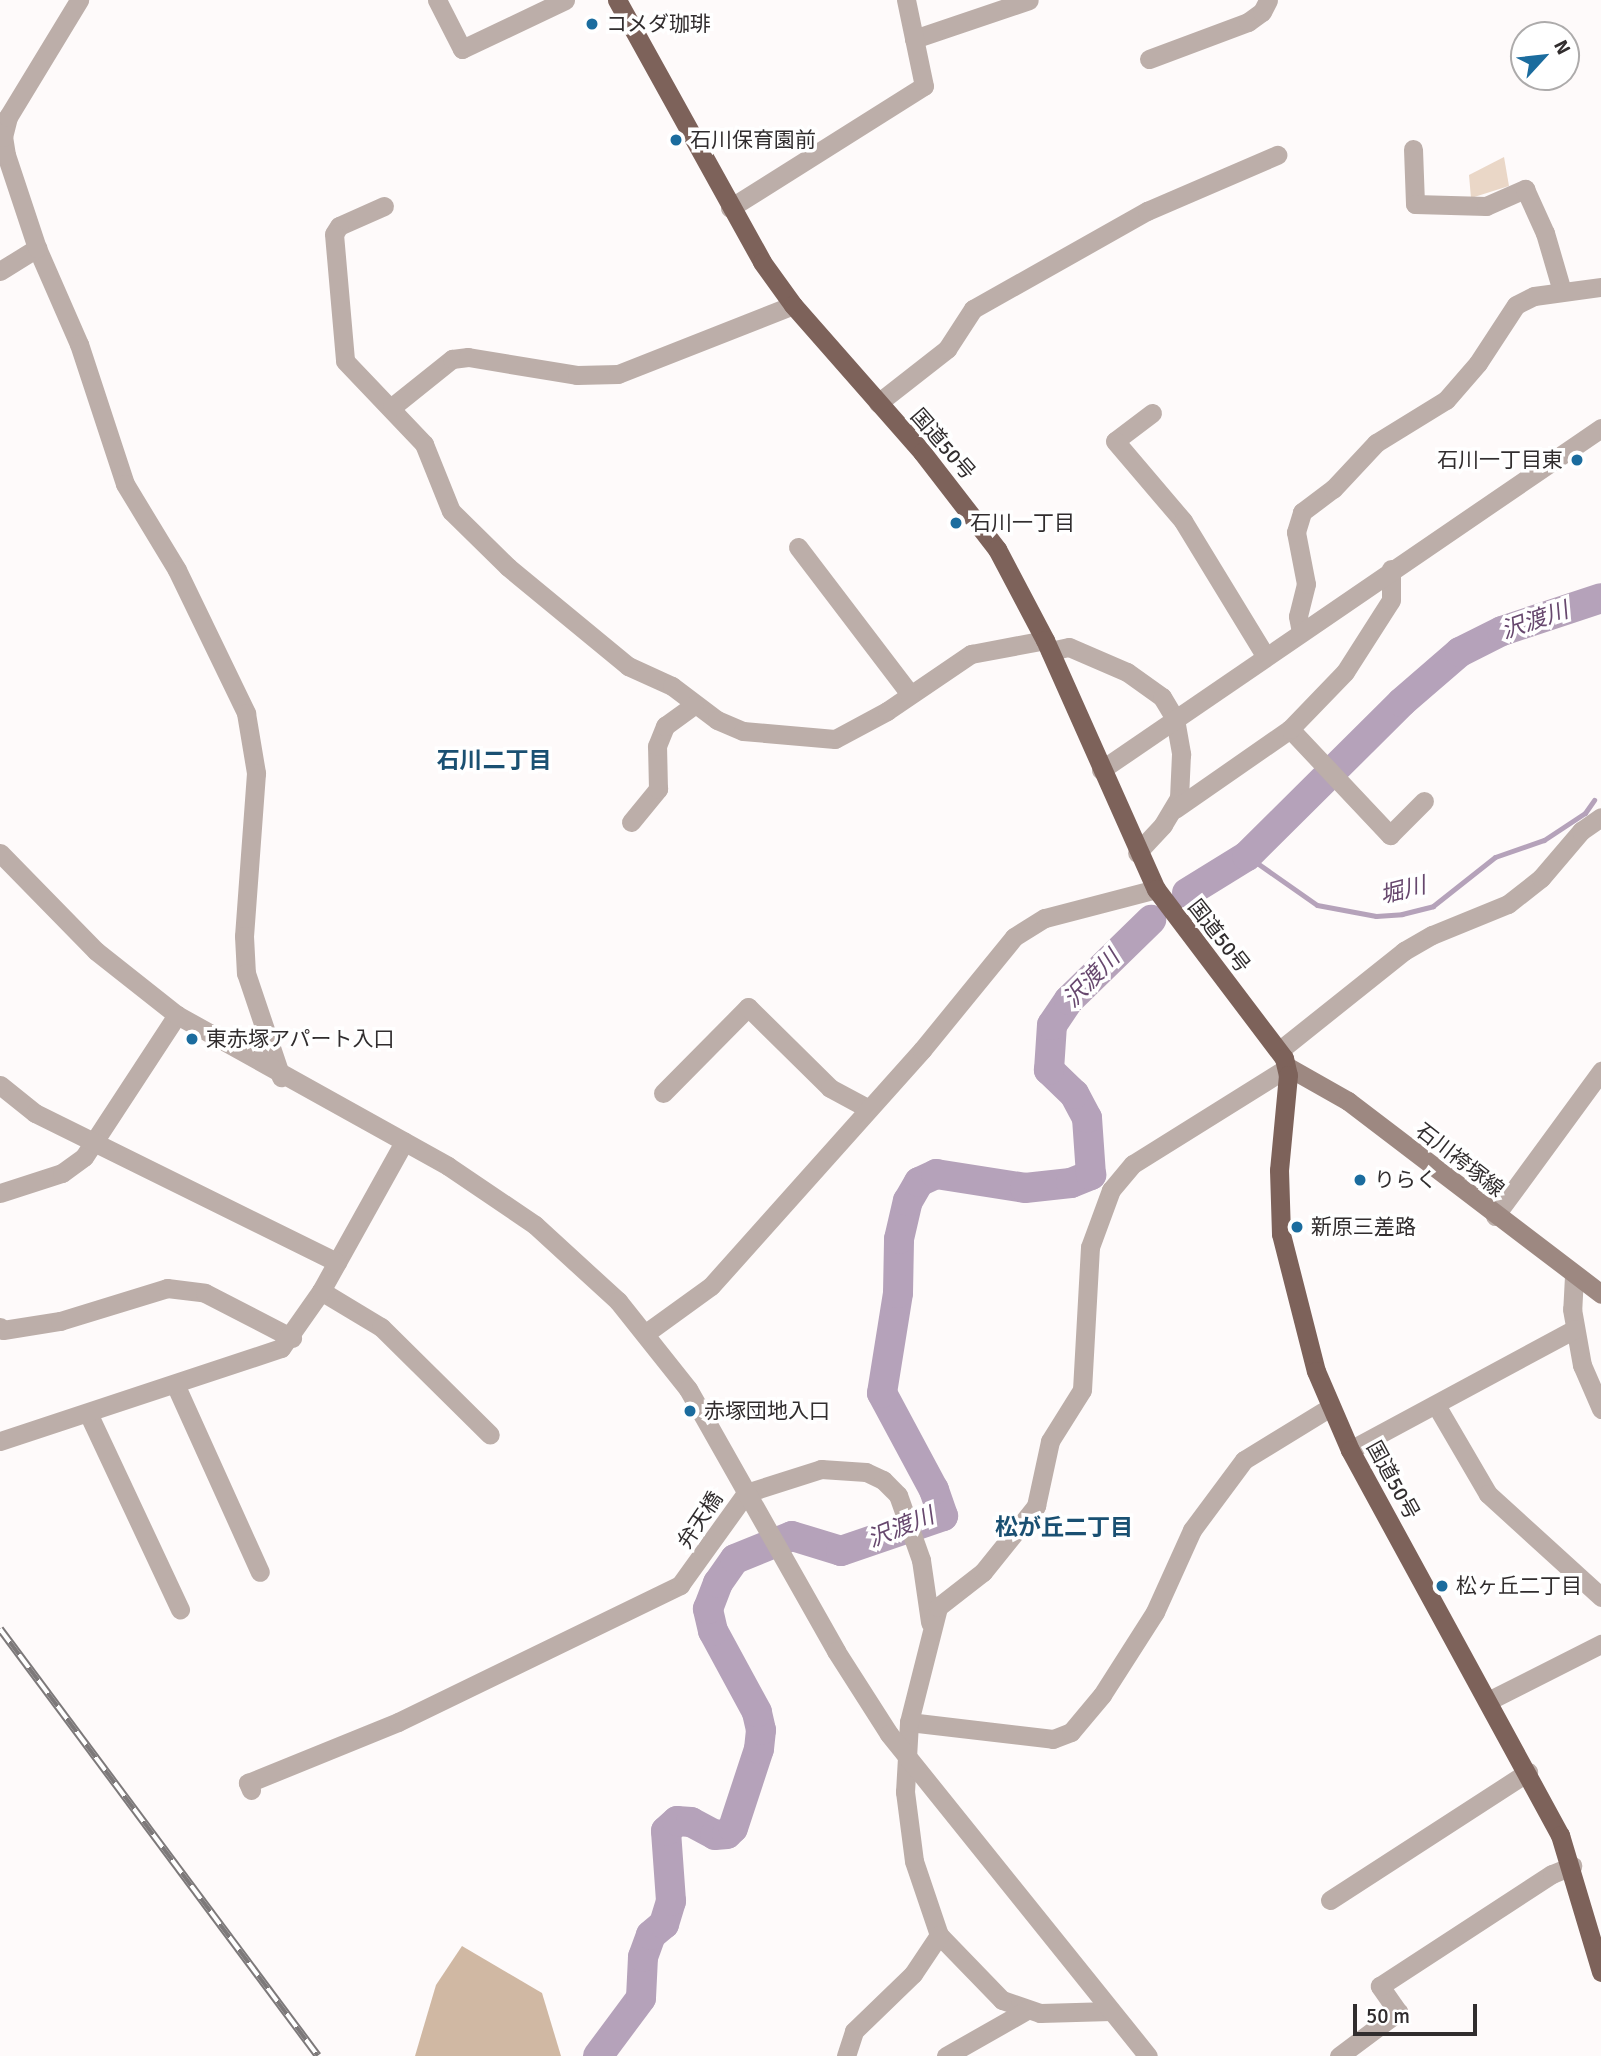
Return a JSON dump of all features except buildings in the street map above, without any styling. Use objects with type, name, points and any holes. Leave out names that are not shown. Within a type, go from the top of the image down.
[{"type":"highway","name":"国道50号","points":[[617,0],[730,208],[793,305],[969,509],[1012,575],[1047,645],[1137,853],[1156,889],[1284,1059],[1279,1170],[1281,1234],[1304,1335],[1329,1408],[1528,1772],[1572,1866],[1601,1972]]},
{"type":"main road","name":"石川袴塚線","points":[[1284,1059],[1348,1101],[1495,1216],[1601,1294]]},
{"type":"street","points":[[79,0],[8,117],[3,137],[37,248],[79,344],[125,484],[177,570],[246,713],[256,774],[244,936],[246,973],[281,1077]]},
{"type":"street","points":[[437,0],[463,49],[565,0]]},
{"type":"street","points":[[730,208],[916,94],[924,78],[906,0]]},
{"type":"street","points":[[914,39],[1028,0]]},
{"type":"street","points":[[1149,59],[1248,22],[1262,12],[1268,0]]},
{"type":"street","points":[[1413,149],[1415,204],[1486,206],[1525,189],[1549,242],[1562,291]]},
{"type":"street","points":[[878,403],[947,349],[973,309],[1147,211],[1277,155]]},
{"type":"street","points":[[384,206],[339,226],[334,234],[345,361],[425,444],[451,511],[563,615],[628,666],[672,687],[694,705],[743,732],[835,739],[971,654],[1047,645],[1069,647],[1127,673],[1162,697],[1175,719],[1181,783],[1175,809]]},
{"type":"street","points":[[0,271],[37,248]]},
{"type":"street","points":[[1301,632],[1298,616],[1306,584],[1296,532],[1302,512],[1333,489],[1376,443],[1446,400],[1478,363],[1516,305],[1534,296],[1601,287]]},
{"type":"street","points":[[392,407],[430,372],[452,359],[468,357],[577,375],[618,374],[793,305]]},
{"type":"street","points":[[1152,413],[1115,440],[1183,521],[1266,657]]},
{"type":"street","points":[[1101,770],[1391,569],[1601,428]]},
{"type":"street","points":[[798,547],[910,694]]},
{"type":"street","points":[[1137,853],[1175,809],[1290,729],[1345,672],[1391,600],[1391,569]]},
{"type":"street","points":[[631,822],[658,789],[657,746],[665,726],[694,705]]},
{"type":"street","points":[[1290,729],[1390,835],[1424,801]]},
{"type":"street","points":[[1111,2011],[1027,2010],[1002,2000],[939,1935],[914,1861],[905,1755],[909,1722],[930,1622],[937,1607],[983,1572],[1036,1506],[1050,1441],[1082,1390],[1090,1247],[1111,1190],[1133,1164],[1284,1059],[1404,951],[1432,935],[1508,904],[1541,878],[1581,831],[1601,817]]},
{"type":"street","points":[[0,853],[96,951],[177,1015],[281,1077],[404,1142],[535,1225],[597,1279],[646,1333],[688,1389],[872,1710],[905,1755],[1147,2056]]},
{"type":"street","points":[[646,1333],[711,1286],[867,1108],[922,1051],[997,953],[1029,925],[1086,904],[1156,889]]},
{"type":"street","points":[[663,1093],[748,1007],[831,1088],[867,1108]]},
{"type":"street","points":[[0,1193],[62,1173],[94,1144],[177,1015]]},
{"type":"street","points":[[1495,1216],[1601,1071]]},
{"type":"street","points":[[0,1086],[36,1113],[94,1144],[337,1262]]},
{"type":"street","points":[[0,1441],[268,1355],[292,1338],[404,1142]]},
{"type":"street","points":[[1574,1276],[1575,1329],[1582,1365],[1601,1409]]},
{"type":"street","points":[[0,1327],[3,1331],[60,1321],[167,1288],[205,1293],[292,1338]]},
{"type":"street","points":[[321,1291],[382,1328],[490,1435]]},
{"type":"street","points":[[1350,1450],[1575,1329]]},
{"type":"street","points":[[175,1384],[260,1572]]},
{"type":"street","points":[[1436,1405],[1488,1494],[1601,1597]]},
{"type":"street","points":[[909,1722],[1052,1739],[1071,1732],[1102,1695],[1155,1612],[1192,1530],[1220,1490],[1244,1460],[1329,1408]]},
{"type":"street","points":[[88,1413],[180,1609]]},
{"type":"street","name":"弁天橋","points":[[251,1790],[248,1783],[398,1722],[680,1585],[746,1493],[821,1469],[847,1468],[883,1480],[908,1514],[921,1560],[930,1622]]},
{"type":"street","points":[[1488,1701],[1601,1644]]},
{"type":"street","points":[[1330,1900],[1528,1772]]},
{"type":"street","points":[[1339,2056],[1398,2012],[1380,1986],[1552,1874],[1572,1866]]},
{"type":"street","points":[[846,2056],[854,2031],[913,1974],[939,1935]]},
{"type":"street","points":[[946,2056],[1027,2010]]},
{"type":"shaded area","points":[[1504,157],[1509,186],[1471,198],[1469,175]]},
{"type":"shaded area","points":[[462,1946],[542,1993],[561,2056],[415,2056],[436,1985]]},
{"type":"waterway","name":"沢渡川","points":[[1187,893],[1247,856],[1402,702],[1460,652],[1502,631],[1601,598]]},
{"type":"waterway","name":"堀川","points":[[1247,856],[1317,905],[1376,916],[1402,914],[1433,906],[1495,857],[1544,840],[1585,813],[1594,800]]},
{"type":"waterway","name":"沢渡川","points":[[598,2056],[641,1998],[643,1957],[651,1935],[664,1924],[671,1901],[666,1831],[677,1821],[691,1822],[715,1835],[727,1834],[733,1828],[759,1749],[761,1730],[757,1712],[713,1631],[708,1609],[718,1583],[735,1559],[792,1536],[841,1551],[943,1516],[934,1490],[882,1393],[898,1293],[899,1239],[908,1201],[919,1182],[936,1174],[1025,1188],[1071,1183],[1091,1175],[1087,1118],[1074,1094],[1049,1070],[1052,1025],[1069,1000],[1151,920]]},
{"type":"railway","points":[[0,1629],[318,2056]]},
{"type":"place","name":"コメダ珈琲","points":[[592,24]]},
{"type":"place","name":"石川保育園前","points":[[676,140]]},
{"type":"place","name":"石川一丁目東","points":[[1577,460]]},
{"type":"place","name":"石川一丁目","points":[[956,523]]},
{"type":"place","name":"東赤塚アパート入口","points":[[192,1039]]},
{"type":"place","name":"りらく","points":[[1360,1180]]},
{"type":"place","name":"新原三差路","points":[[1297,1227]]},
{"type":"place","name":"赤塚団地入口","points":[[690,1411]]},
{"type":"place","name":"松ヶ丘二丁目","points":[[1442,1586]]},
{"type":"district","name":"石川二丁目","points":[[494,761]]},
{"type":"district","name":"松が丘二丁目","points":[[1064,1528]]}]
